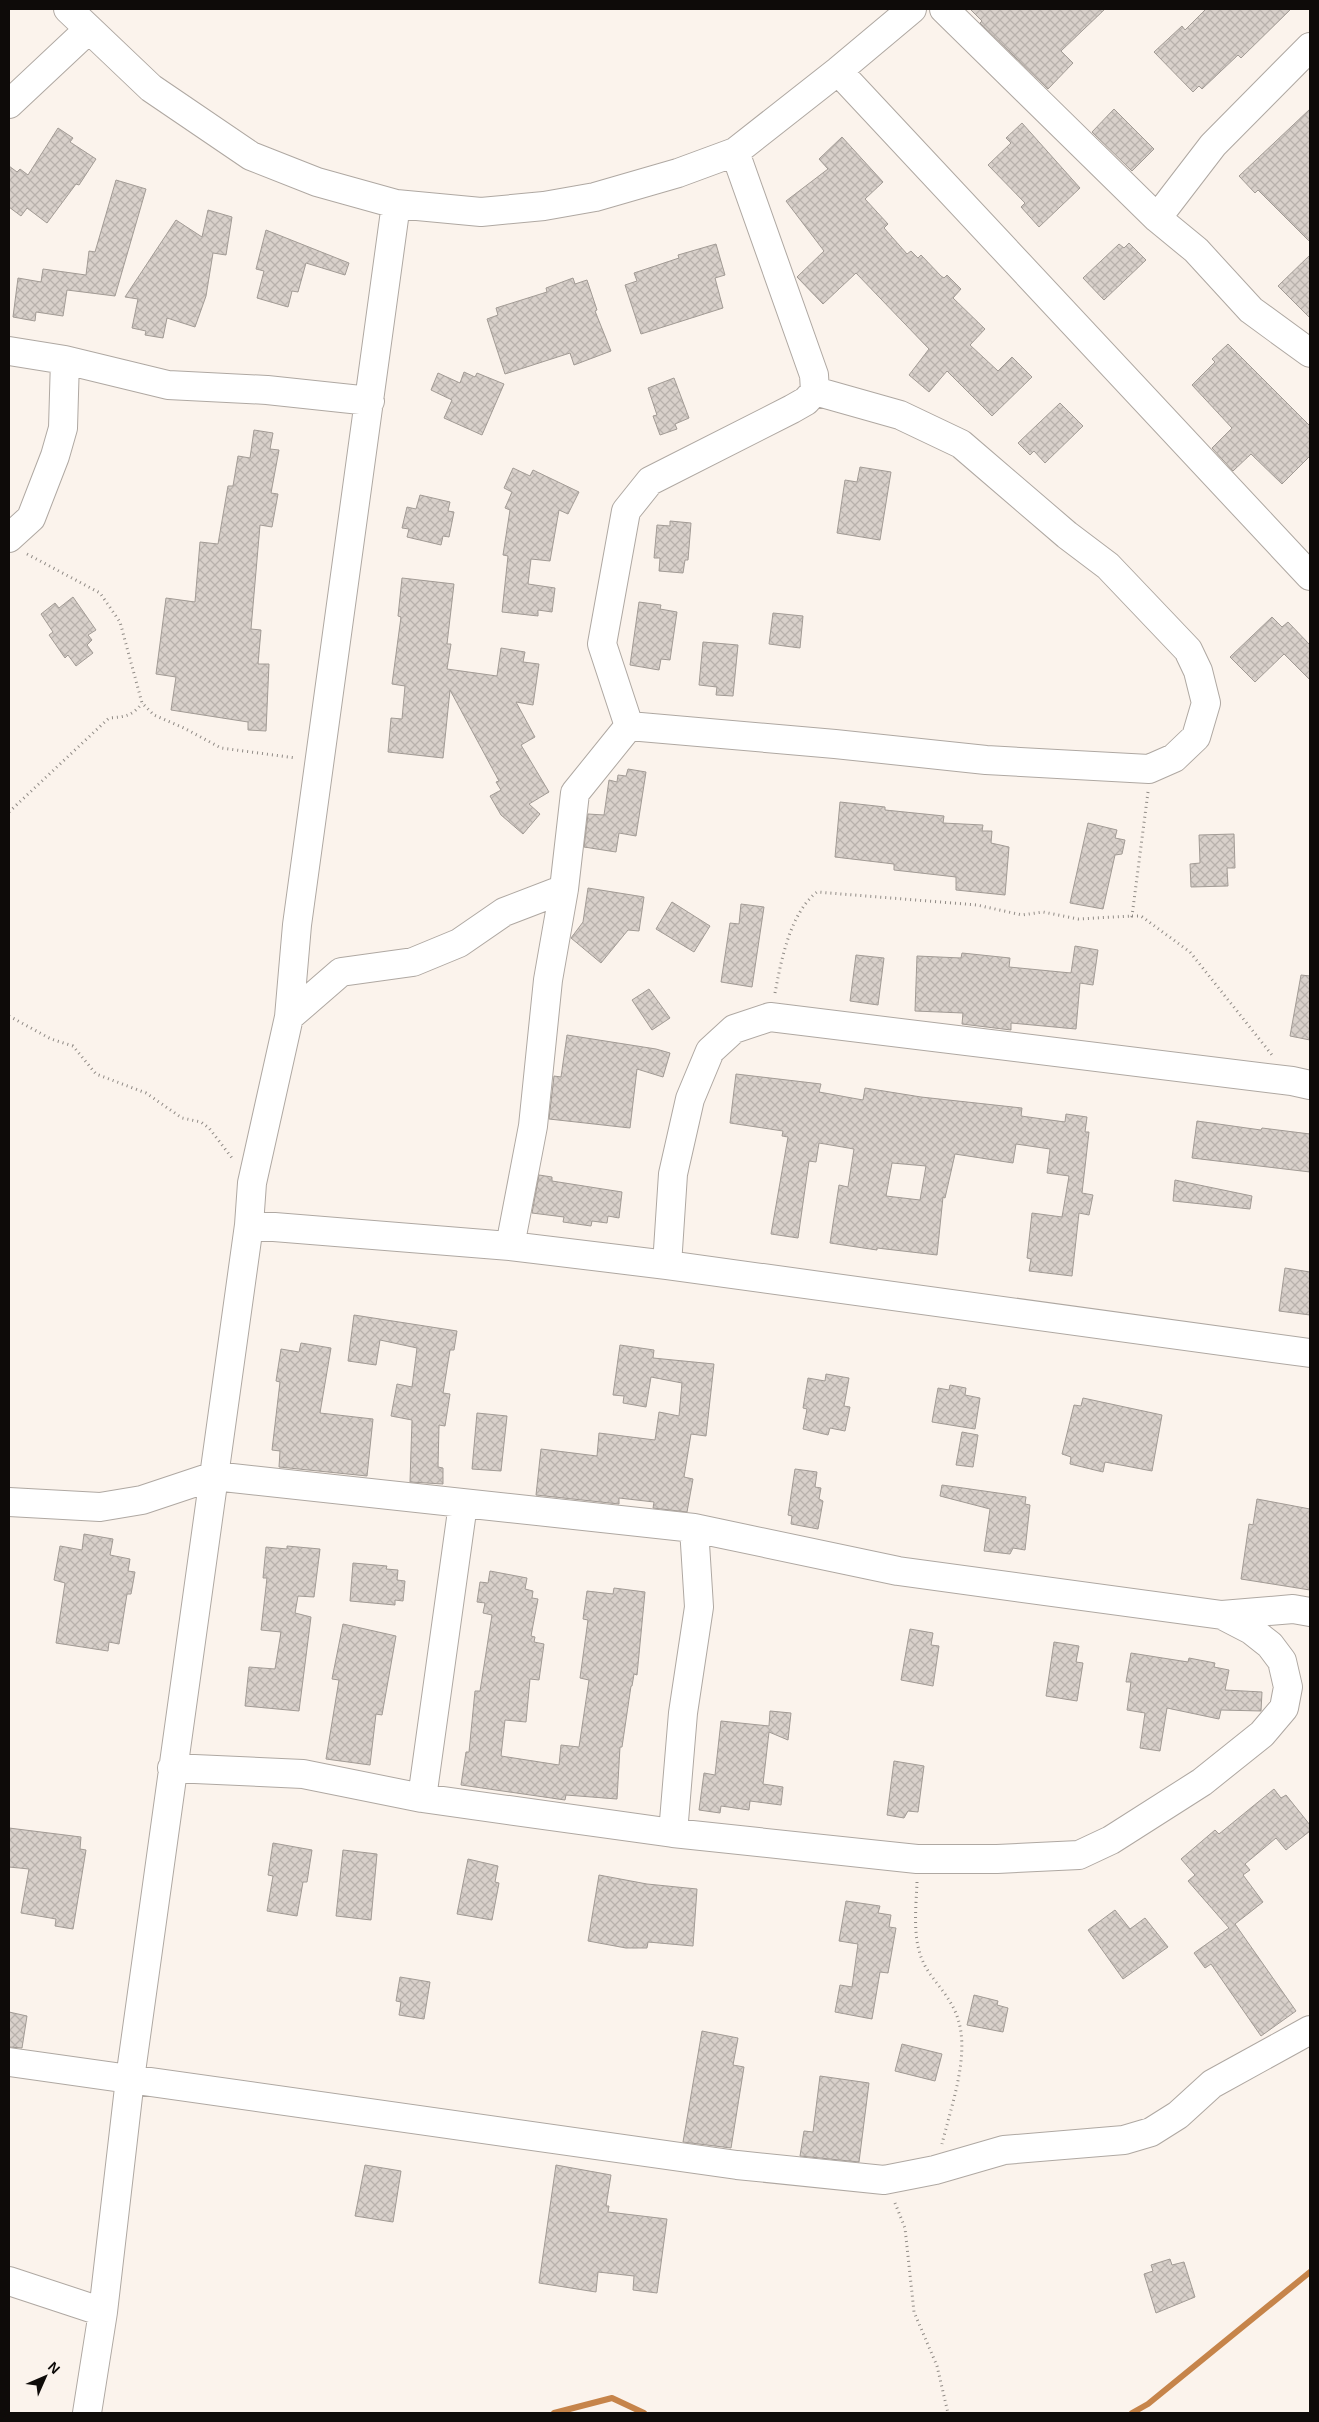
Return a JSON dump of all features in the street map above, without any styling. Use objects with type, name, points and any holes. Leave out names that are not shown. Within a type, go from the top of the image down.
[{"type":"street","points":[[68,9],[151,88],[251,156],[317,182],[396,204],[481,212],[544,206],[595,198],[678,173],[735,152],[838,71],[912,9]]},
{"type":"street","points":[[944,9],[1157,218],[1196,250],[1251,310],[1310,353]]},
{"type":"street","points":[[9,104],[89,29]]},
{"type":"street","points":[[1157,218],[1213,145],[1310,47]]},
{"type":"street","points":[[838,71],[1310,576]]},
{"type":"street","points":[[629,726],[602,644],[626,511],[650,481],[792,409],[806,401],[815,391],[814,374],[735,152]]},
{"type":"street","points":[[88,2413],[103,2312],[130,2078],[249,1225],[252,1183],[289,1017],[297,925],[396,204]]},
{"type":"street","points":[[9,351],[65,360],[168,385],[267,390],[370,401]]},
{"type":"street","points":[[13,544],[31,518],[63,428],[65,360]]},
{"type":"street","points":[[629,726],[835,744],[986,760],[1149,769],[1174,758],[1196,737],[1206,703],[1198,671],[1188,650],[1108,566],[1067,535],[961,444],[900,416],[815,391]]},
{"type":"street","points":[[510,1246],[533,1126],[548,980],[564,889],[575,793],[629,726]]},
{"type":"street","points":[[289,1017],[341,972],[413,962],[459,943],[504,912],[564,889]]},
{"type":"street","points":[[667,1265],[674,1174],[690,1098],[710,1051],[734,1029],[770,1016],[1301,1083]]},
{"type":"street","points":[[249,1225],[510,1246],[667,1265],[1310,1354]]},
{"type":"street","points":[[9,1502],[100,1507],[142,1500],[214,1476],[694,1528],[898,1571],[1222,1614],[1293,1609],[1310,1612]]},
{"type":"street","points":[[422,1798],[463,1504]]},
{"type":"street","points":[[673,1833],[683,1713],[699,1607],[694,1528]]},
{"type":"street","points":[[172,1768],[303,1774],[422,1798],[673,1833],[917,1859],[1079,1856],[1111,1840],[1202,1782],[1262,1734],[1284,1708],[1288,1687],[1282,1661],[1270,1645],[1251,1630],[1222,1614]]},
{"type":"street","points":[[9,2062],[737,2165],[884,2180],[935,2170],[1004,2150],[1124,2140],[1151,2132],[1178,2114],[1212,2084],[1310,2030]]},
{"type":"street","points":[[9,2281],[103,2312]]},
{"type":"path","points":[[13,544],[100,593],[120,622],[142,703],[154,715],[184,728],[220,748],[319,761]]},
{"type":"path","points":[[9,812],[109,718],[125,717],[136,712],[142,703]]},
{"type":"path","points":[[1132,916],[1146,811],[1149,769]]},
{"type":"path","points":[[770,1016],[784,946],[808,898],[817,892],[977,905],[1022,914],[1043,912],[1078,919],[1141,916],[1190,952],[1301,1083]]},
{"type":"path","points":[[9,1016],[51,1039],[73,1046],[96,1074],[146,1093],[182,1118],[201,1122],[209,1128],[252,1183]]},
{"type":"path","points":[[917,1859],[916,1942],[928,1970],[946,1994],[958,2017],[962,2045],[956,2091],[935,2170]]},
{"type":"path","points":[[884,2180],[905,2228],[914,2312],[937,2366],[948,2413]]},
{"type":"building","points":[[970,9],[1105,9],[1061,51],[1073,63],[1048,89],[980,23],[982,21]]},
{"type":"building","points":[[1206,9],[1291,9],[1241,58],[1238,55],[1202,89],[1199,86],[1193,92],[1154,52],[1182,26],[1185,30]]},
{"type":"building","points":[[1114,109],[1154,149],[1132,171],[1092,132]]},
{"type":"building","points":[[1310,109],[1310,242],[1258,190],[1255,193],[1239,176]]},
{"type":"building","points":[[1022,123],[1080,188],[1039,227],[1021,207],[1025,203],[988,165],[1011,143],[1006,138]]},
{"type":"building","points":[[58,128],[73,138],[70,142],[96,159],[79,185],[76,184],[47,223],[27,208],[21,216],[9,207],[9,166],[17,172],[20,169],[28,175]]},
{"type":"building","points":[[842,137],[883,182],[865,199],[888,224],[884,228],[907,254],[911,251],[918,258],[921,255],[941,276],[944,278],[947,275],[961,289],[953,298],[985,329],[970,345],[998,371],[1012,357],[1032,377],[992,416],[947,371],[929,392],[909,375],[929,349],[856,273],[823,304],[797,277],[824,251],[786,201],[828,169],[819,159]]},
{"type":"building","points":[[116,180],[146,189],[115,296],[67,290],[63,316],[36,312],[35,321],[13,317],[18,278],[41,282],[43,269],[86,275],[89,251],[95,252]]},
{"type":"building","points":[[208,210],[232,217],[226,255],[213,253],[206,296],[195,327],[167,318],[163,338],[145,335],[146,331],[132,328],[138,299],[125,297],[176,220],[202,237]]},
{"type":"building","points":[[266,230],[349,263],[345,275],[306,263],[298,292],[292,291],[288,307],[257,298],[264,271],[256,269]]},
{"type":"building","points":[[1129,243],[1146,260],[1104,300],[1083,278],[1119,244],[1124,248]]},
{"type":"building","points":[[716,244],[725,275],[715,278],[723,308],[641,334],[625,285],[637,281],[634,273],[679,258],[678,255]]},
{"type":"building","points":[[1310,255],[1310,318],[1278,286]]},
{"type":"building","points":[[573,278],[575,284],[587,280],[597,310],[595,311],[611,351],[574,365],[570,353],[505,374],[487,319],[498,315],[496,308],[547,292],[546,288]]},
{"type":"building","points":[[1228,344],[1310,426],[1310,456],[1282,484],[1251,454],[1233,471],[1212,448],[1232,428],[1192,385],[1215,362],[1212,359]]},
{"type":"building","points":[[464,372],[475,377],[477,373],[504,384],[482,435],[444,418],[452,400],[431,390],[438,373],[460,383]]},
{"type":"building","points":[[674,378],[689,418],[675,424],[677,429],[660,435],[653,416],[657,415],[648,388]]},
{"type":"building","points":[[1060,403],[1083,426],[1045,463],[1034,451],[1030,455],[1018,443]]},
{"type":"building","points":[[254,430],[273,433],[270,449],[279,450],[271,493],[278,494],[272,527],[260,525],[251,629],[261,630],[258,664],[269,664],[266,731],[248,730],[248,722],[171,710],[176,677],[156,674],[166,598],[195,602],[200,542],[218,544],[228,486],[233,486],[238,456],[250,458]]},
{"type":"building","points":[[860,467],[891,472],[880,540],[837,533],[845,480],[857,482]]},
{"type":"building","points":[[513,468],[530,476],[533,470],[579,492],[568,514],[559,510],[550,561],[531,559],[528,584],[555,588],[552,612],[538,610],[538,616],[502,612],[508,556],[503,555],[510,510],[505,508],[512,492],[504,488]]},
{"type":"building","points":[[420,495],[450,502],[448,511],[454,512],[449,537],[443,536],[441,545],[407,537],[409,529],[402,528],[407,507],[416,509]]},
{"type":"building","points":[[670,521],[691,523],[688,560],[685,560],[683,573],[659,571],[660,558],[654,558],[657,525],[670,526]]},
{"type":"building","points":[[402,578],[454,584],[447,644],[451,644],[447,669],[497,676],[501,648],[525,652],[523,662],[539,664],[533,705],[516,702],[535,737],[521,745],[549,792],[529,804],[540,814],[523,834],[501,815],[490,796],[501,790],[496,782],[499,781],[450,690],[443,758],[388,752],[391,718],[402,719],[405,686],[392,684],[401,617],[398,616]]},
{"type":"building","points":[[73,597],[96,630],[88,635],[92,640],[87,645],[93,653],[76,666],[68,655],[65,658],[49,635],[53,632],[41,614],[55,603],[59,608]]},
{"type":"building","points":[[639,602],[661,605],[660,609],[677,612],[670,660],[661,659],[659,670],[630,665]]},
{"type":"building","points":[[773,613],[803,616],[800,648],[769,644]]},
{"type":"building","points":[[1272,617],[1282,627],[1288,622],[1310,645],[1310,680],[1284,654],[1255,682],[1230,657]]},
{"type":"building","points":[[703,642],[738,645],[733,696],[716,695],[717,687],[699,685]]},
{"type":"building","points":[[628,769],[646,772],[636,836],[619,833],[616,852],[584,847],[588,814],[604,815],[609,780],[617,782],[618,775],[626,776]]},
{"type":"building","points":[[840,802],[885,807],[885,810],[944,816],[943,823],[983,825],[982,831],[992,831],[991,843],[1009,847],[1005,895],[956,890],[956,877],[894,870],[894,864],[835,857]]},
{"type":"building","points":[[1088,823],[1117,830],[1115,838],[1125,840],[1122,854],[1115,855],[1103,909],[1070,903]]},
{"type":"building","points":[[1234,834],[1235,868],[1227,868],[1228,886],[1191,887],[1190,864],[1200,863],[1199,835]]},
{"type":"building","points":[[588,888],[644,897],[639,931],[628,930],[601,963],[571,938],[583,922]]},
{"type":"building","points":[[672,902],[710,926],[694,952],[656,929]]},
{"type":"building","points":[[741,904],[764,907],[752,987],[721,982],[730,923],[739,924]]},
{"type":"building","points":[[1075,946],[1098,950],[1093,985],[1080,983],[1076,1029],[1011,1023],[1011,1030],[962,1024],[963,1013],[915,1011],[917,956],[961,958],[962,953],[1010,958],[1009,967],[1071,973]]},
{"type":"building","points":[[856,955],[884,958],[878,1005],[850,1001]]},
{"type":"building","points":[[1301,975],[1310,976],[1310,1040],[1290,1036]]},
{"type":"building","points":[[649,989],[670,1018],[652,1030],[632,1000]]},
{"type":"building","points":[[567,1035],[656,1049],[670,1053],[663,1077],[637,1069],[630,1128],[549,1119],[554,1076],[561,1077]]},
{"type":"building","points":[[736,1074],[821,1084],[819,1092],[863,1100],[865,1088],[921,1097],[1022,1108],[1021,1116],[1065,1122],[1066,1114],[1087,1117],[1085,1132],[1089,1132],[1082,1193],[1093,1195],[1089,1215],[1079,1213],[1072,1276],[1029,1271],[1031,1259],[1027,1258],[1032,1213],[1062,1217],[1069,1176],[1047,1173],[1050,1149],[1016,1144],[1013,1163],[955,1154],[945,1198],[943,1197],[937,1255],[877,1248],[877,1250],[830,1243],[839,1185],[848,1187],[854,1149],[819,1143],[816,1162],[809,1161],[798,1238],[771,1234],[788,1137],[782,1136],[783,1131],[730,1123]],"holes":[[[892,1163],[926,1166],[920,1200],[886,1196]]]},
{"type":"building","points":[[1197,1121],[1261,1130],[1262,1128],[1310,1134],[1310,1172],[1192,1158]]},
{"type":"building","points":[[539,1175],[552,1177],[552,1181],[622,1192],[619,1218],[608,1216],[607,1223],[592,1221],[591,1226],[563,1222],[564,1217],[532,1213]]},
{"type":"building","points":[[1175,1180],[1252,1196],[1250,1209],[1173,1201]]},
{"type":"building","points":[[1285,1268],[1310,1272],[1310,1315],[1279,1311]]},
{"type":"building","points":[[354,1315],[457,1331],[454,1350],[450,1350],[443,1393],[450,1394],[445,1426],[439,1425],[438,1467],[443,1468],[443,1484],[410,1482],[412,1420],[391,1416],[397,1384],[412,1387],[417,1348],[380,1340],[376,1365],[348,1361]]},
{"type":"building","points":[[301,1343],[331,1348],[320,1413],[373,1419],[367,1476],[279,1467],[280,1451],[272,1450],[280,1382],[276,1381],[281,1349],[299,1352]]},
{"type":"building","points":[[620,1345],[654,1350],[653,1358],[714,1364],[706,1436],[691,1434],[684,1477],[693,1479],[687,1512],[653,1508],[654,1502],[619,1498],[619,1504],[536,1495],[541,1449],[597,1456],[599,1433],[655,1440],[659,1412],[679,1416],[682,1383],[651,1377],[646,1407],[623,1403],[624,1396],[613,1395]]},
{"type":"building","points":[[826,1374],[849,1378],[844,1406],[850,1407],[845,1431],[830,1428],[828,1435],[803,1429],[807,1409],[803,1408],[808,1378],[825,1381]]},
{"type":"building","points":[[950,1385],[966,1388],[965,1395],[980,1398],[975,1429],[932,1422],[938,1388],[949,1390]]},
{"type":"building","points":[[1083,1398],[1162,1415],[1152,1471],[1105,1462],[1103,1472],[1070,1464],[1071,1457],[1062,1454],[1074,1405],[1081,1406]]},
{"type":"building","points":[[477,1413],[507,1416],[501,1471],[472,1469]]},
{"type":"building","points":[[962,1432],[978,1435],[973,1467],[956,1465]]},
{"type":"building","points":[[795,1469],[817,1472],[815,1487],[821,1488],[819,1499],[823,1501],[818,1529],[791,1524],[792,1516],[788,1515]]},
{"type":"building","points":[[942,1485],[1026,1497],[1025,1504],[1030,1505],[1025,1550],[1013,1548],[1010,1554],[984,1551],[990,1509],[940,1496]]},
{"type":"building","points":[[1257,1499],[1310,1509],[1310,1590],[1241,1579],[1249,1524],[1253,1525]]},
{"type":"building","points":[[84,1534],[113,1539],[110,1555],[130,1559],[128,1571],[135,1572],[131,1594],[127,1594],[119,1644],[109,1642],[108,1651],[56,1643],[65,1583],[54,1580],[60,1546],[82,1550]]},
{"type":"building","points":[[287,1546],[320,1549],[314,1597],[298,1596],[295,1613],[311,1617],[299,1711],[245,1706],[249,1667],[275,1669],[281,1632],[261,1630],[267,1578],[263,1578],[266,1547],[287,1549]]},
{"type":"building","points":[[353,1563],[387,1566],[386,1569],[398,1570],[397,1580],[405,1581],[403,1601],[395,1600],[395,1605],[350,1601]]},
{"type":"building","points":[[490,1571],[527,1578],[525,1589],[533,1591],[532,1598],[538,1599],[531,1636],[535,1637],[534,1642],[544,1644],[539,1680],[530,1679],[526,1722],[505,1720],[501,1756],[559,1765],[561,1745],[579,1747],[589,1680],[580,1678],[588,1620],[583,1619],[587,1591],[613,1594],[614,1588],[645,1592],[637,1675],[634,1674],[631,1686],[622,1747],[620,1747],[617,1799],[566,1795],[565,1800],[461,1785],[466,1752],[469,1752],[475,1691],[480,1691],[492,1615],[483,1613],[485,1603],[477,1602],[480,1582],[488,1583]]},
{"type":"building","points":[[343,1624],[396,1636],[382,1715],[376,1714],[370,1765],[326,1759],[339,1680],[332,1679]]},
{"type":"building","points":[[910,1629],[933,1633],[931,1645],[939,1646],[933,1686],[901,1680]]},
{"type":"building","points":[[1054,1642],[1079,1646],[1076,1662],[1083,1663],[1077,1701],[1046,1696]]},
{"type":"building","points":[[1131,1653],[1188,1662],[1189,1658],[1215,1663],[1214,1667],[1229,1670],[1225,1690],[1262,1692],[1261,1711],[1221,1710],[1219,1719],[1167,1708],[1160,1751],[1140,1748],[1145,1713],[1127,1710],[1131,1682],[1126,1682]]},
{"type":"building","points":[[770,1711],[791,1713],[788,1740],[769,1732],[763,1784],[783,1787],[781,1805],[750,1801],[749,1810],[721,1806],[720,1813],[699,1810],[704,1773],[715,1775],[721,1721],[769,1726]]},
{"type":"building","points":[[894,1761],[924,1766],[918,1812],[908,1811],[904,1818],[887,1815]]},
{"type":"building","points":[[1274,1789],[1281,1798],[1286,1795],[1310,1825],[1310,1831],[1286,1850],[1276,1838],[1245,1864],[1250,1870],[1243,1875],[1263,1902],[1235,1924],[1296,2011],[1261,2036],[1211,1964],[1205,1968],[1194,1953],[1229,1928],[1188,1881],[1195,1875],[1181,1859],[1215,1830],[1219,1834]]},
{"type":"building","points":[[9,1828],[81,1837],[80,1849],[86,1850],[73,1929],[55,1926],[56,1919],[21,1913],[29,1869],[9,1867]]},
{"type":"building","points":[[273,1843],[312,1850],[307,1882],[303,1882],[297,1916],[267,1911],[273,1876],[268,1875]]},
{"type":"building","points":[[343,1850],[377,1854],[371,1920],[336,1916]]},
{"type":"building","points":[[468,1859],[498,1866],[495,1882],[499,1883],[492,1920],[457,1914]]},
{"type":"building","points":[[599,1875],[647,1884],[697,1889],[693,1946],[648,1942],[647,1948],[626,1948],[588,1941]]},
{"type":"building","points":[[846,1901],[880,1906],[878,1913],[891,1915],[889,1927],[896,1928],[888,1973],[880,1972],[872,2019],[835,2012],[840,1985],[852,1987],[858,1944],[839,1941]]},
{"type":"building","points":[[1115,1910],[1130,1929],[1145,1918],[1168,1947],[1123,1979],[1088,1930]]},
{"type":"building","points":[[400,1977],[430,1982],[424,2019],[399,2015],[401,2002],[396,2001]]},
{"type":"building","points":[[974,1995],[998,2001],[997,2005],[1008,2008],[1003,2032],[967,2025]]},
{"type":"building","points":[[9,2012],[27,2016],[22,2048],[9,2047]]},
{"type":"building","points":[[702,2031],[738,2038],[733,2065],[744,2067],[731,2148],[683,2142]]},
{"type":"building","points":[[902,2044],[942,2054],[935,2081],[895,2071]]},
{"type":"building","points":[[820,2076],[869,2083],[859,2162],[800,2156],[804,2131],[813,2132]]},
{"type":"building","points":[[365,2165],[401,2171],[393,2222],[355,2216]]},
{"type":"building","points":[[556,2165],[611,2175],[606,2206],[609,2206],[608,2212],[667,2219],[657,2293],[633,2290],[634,2276],[598,2272],[596,2292],[539,2283]]},
{"type":"building","points":[[1170,2259],[1172,2265],[1184,2262],[1195,2297],[1156,2313],[1144,2274],[1153,2271],[1151,2265]]},
{"type":"waterway","points":[[1132,2413],[1148,2404],[1310,2272]]},
{"type":"waterway","points":[[554,2413],[612,2398],[644,2413]]}]
